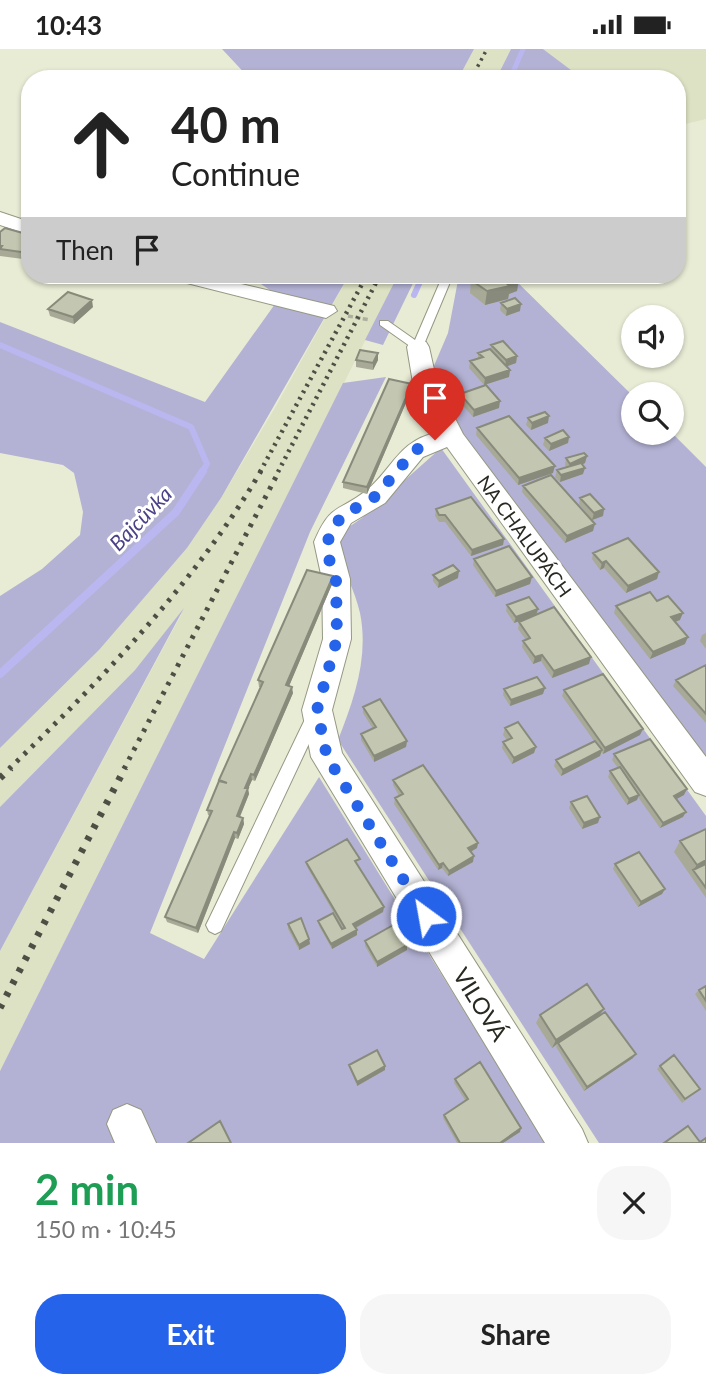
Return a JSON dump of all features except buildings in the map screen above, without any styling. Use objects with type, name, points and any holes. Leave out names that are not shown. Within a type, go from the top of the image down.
[{"type":"street","points":[[0,218],[21,226]]},
{"type":"street","points":[[215,284],[326,311]]},
{"type":"street","name":"NA CHALUPÁCH","points":[[418,347],[425,383],[453,438],[706,782]]},
{"type":"street","points":[[317,710],[337,639],[336,579],[327,543],[333,528],[342,516],[376,496],[414,451],[435,440],[453,438]]},
{"type":"street","name":"VILOVÁ","points":[[317,710],[327,757],[568,1143]]},
{"type":"lane","points":[[384,323],[418,347],[444,284]]},
{"type":"lane","points":[[215,925],[317,710]]},
{"type":"path","points":[[326,311],[384,323]]},
{"type":"shaded area","points":[[222,49],[474,49],[463,70],[242,70]]},
{"type":"shaded area","points":[[474,49],[511,49],[500,70],[463,70]]},
{"type":"shaded area","points":[[511,49],[543,49],[571,70],[500,70]]},
{"type":"shaded area","points":[[543,49],[706,49],[706,119],[686,124],[686,70],[571,70]]},
{"type":"shaded area","points":[[261,284],[344,284],[221,498],[187,548],[99,650],[0,748],[0,596],[42,569],[80,535],[83,512],[74,473],[63,465],[0,453],[0,322],[205,402],[280,297]]},
{"type":"shaded area","points":[[344,284],[394,284],[0,1071],[0,951],[182,613],[135,670],[0,807],[0,748],[99,650],[187,548],[221,498]]},
{"type":"shaded area","points":[[393,284],[413,284],[383,345],[365,340]]},
{"type":"shaded area","points":[[457,284],[519,284],[621,384],[621,445],[684,445],[706,467],[706,759],[467,443],[433,368],[448,333]]},
{"type":"shaded area","points":[[386,377],[310,532],[150,933],[204,959],[319,777],[546,1143],[0,1143],[0,1071],[343,383]]},
{"type":"shaded area","points":[[441,448],[706,816],[706,1143],[599,1143],[338,740],[354,694],[363,646],[358,605],[335,547],[340,533],[362,518]]},
{"type":"shaded area","points":[[184,608],[0,951],[0,807],[135,670]]},
{"type":"waterway","points":[[514,70],[523,49]]},
{"type":"waterway","points":[[414,295],[419,284]]},
{"type":"waterway","name":"Bajcůvka","points":[[0,345],[191,427],[207,464],[202,472]]},
{"type":"waterway","name":"Bajcůvka","points":[[0,674],[176,512],[203,471]]},
{"type":"railway","points":[[476,70],[487,49]]},
{"type":"railway","points":[[260,472],[362,284]]},
{"type":"railway","points":[[278,472],[375,284]]},
{"type":"railway","points":[[9,769],[79,700],[177,591],[235,513],[261,471]]},
{"type":"railway","points":[[124,769],[279,471]]},
{"type":"railway","points":[[0,778],[11,768]]},
{"type":"railway","points":[[0,1008],[125,768]]},
{"type":"route","points":[[426,916],[327,757],[317,710],[337,639],[336,579],[327,543],[333,528],[342,516],[376,496],[414,451],[435,440]]}]
